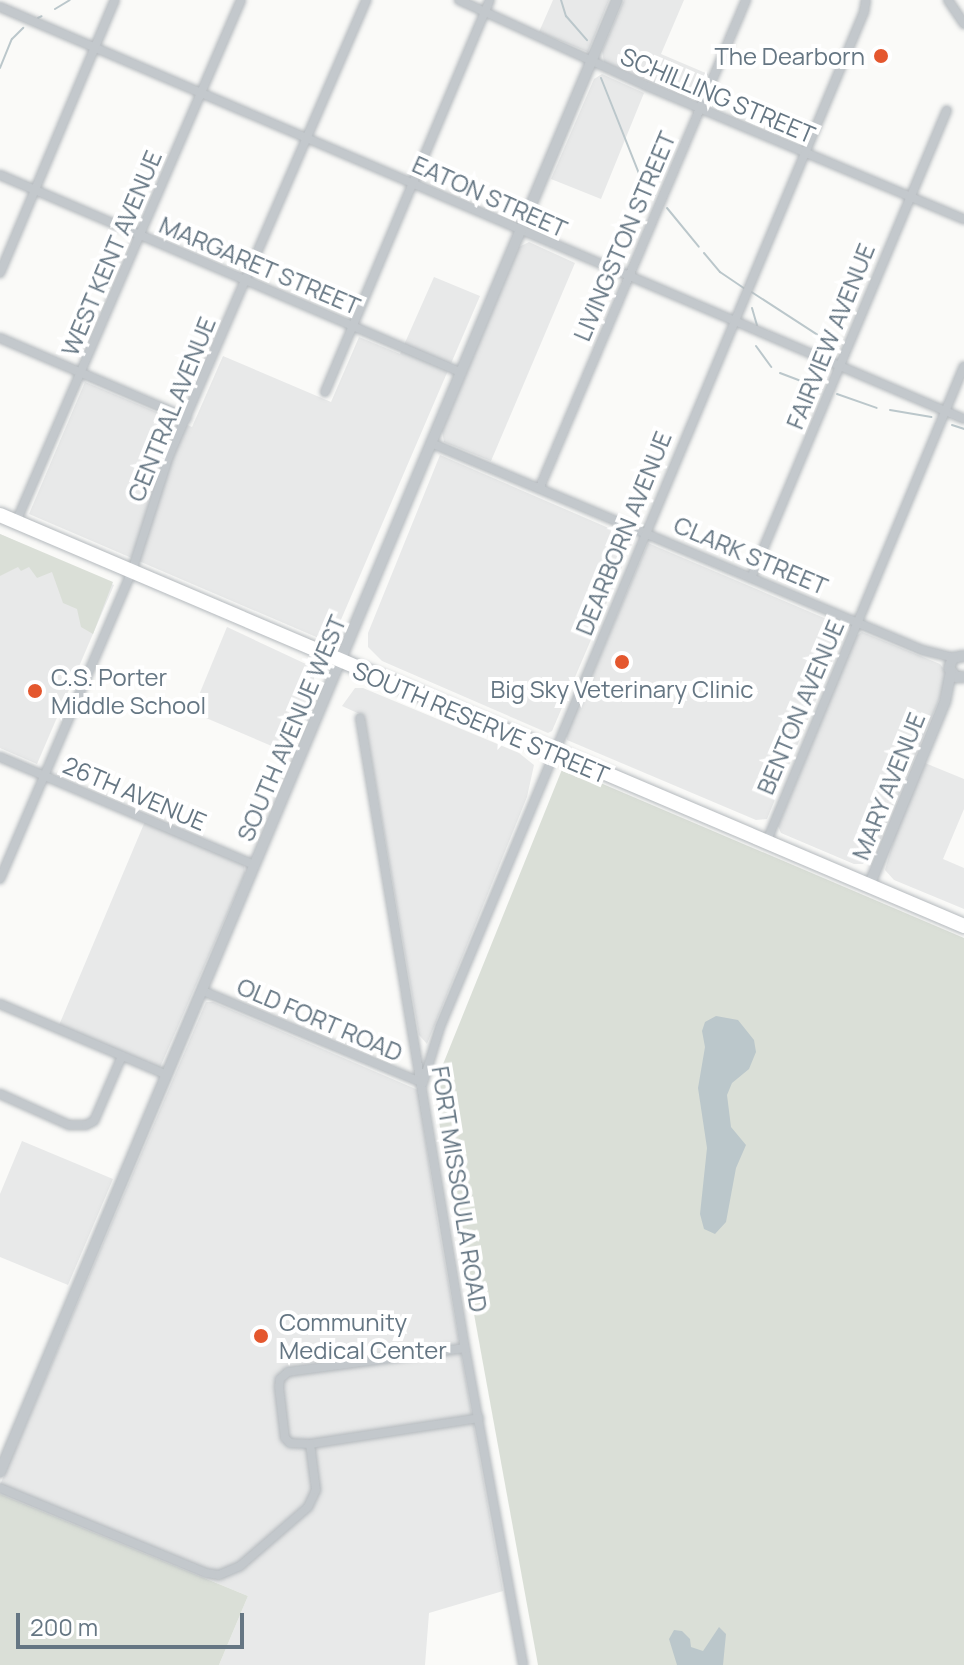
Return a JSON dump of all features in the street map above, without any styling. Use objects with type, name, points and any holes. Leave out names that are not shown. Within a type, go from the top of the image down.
[{"type":"highway","name":"SOUTH RESERVE STREET","points":[[0,515],[964,926]]},
{"type":"street","points":[[0,273],[115,0]]},
{"type":"street","name":"WEST KENT AVENUE","points":[[16,522],[241,0]]},
{"type":"street","name":"CENTRAL AVENUE","points":[[0,879],[132,571],[145,536],[154,495],[366,0]]},
{"type":"street","name":"SCHILLING STREET","points":[[459,0],[699,109],[964,219]]},
{"type":"street","points":[[325,392],[490,0]]},
{"type":"street","name":"SOUTH AVENUE WEST","points":[[0,1472],[5,1444],[203,991],[617,0]]},
{"type":"street","name":"LIVINGSTON STREET","points":[[540,487],[746,0]]},
{"type":"street","name":"DEARBORN AVENUE","points":[[423,1083],[440,1027],[864,12],[866,0]]},
{"type":"street","points":[[948,0],[964,24]]},
{"type":"street","name":"EATON STREET","points":[[0,7],[413,183],[519,232],[964,419]]},
{"type":"street","name":"FAIRVIEW AVENUE","points":[[751,578],[947,110]]},
{"type":"street","name":"MARGARET STREET","points":[[0,175],[460,372]]},
{"type":"street","points":[[0,338],[187,418]]},
{"type":"street","name":"BENTON AVENUE","points":[[766,843],[964,366]]},
{"type":"street","name":"CLARK STREET","points":[[431,443],[922,650],[957,660]]},
{"type":"street","points":[[945,702],[964,677],[957,660]]},
{"type":"street","points":[[945,702],[957,660]]},
{"type":"street","name":"MARY AVENUE","points":[[869,886],[945,702]]},
{"type":"street","name":"FORT MISSOULA ROAD","points":[[360,718],[465,1348],[523,1665]]},
{"type":"street","name":"26TH AVENUE","points":[[0,757],[255,865]]},
{"type":"street","name":"OLD FORT ROAD","points":[[203,991],[423,1083]]},
{"type":"street","points":[[0,1004],[167,1075]]},
{"type":"street","points":[[0,1094],[69,1125],[86,1125],[94,1121],[122,1056]]},
{"type":"street","points":[[465,1348],[288,1372],[280,1379],[279,1387],[285,1438],[290,1443],[310,1444],[479,1418]]},
{"type":"street","points":[[0,1488],[206,1573],[219,1575],[240,1566],[308,1507],[316,1490],[310,1444]]},
{"type":"shaded area","points":[[553,0],[609,0],[588,52],[539,32]]},
{"type":"shaded area","points":[[624,0],[684,0],[661,54],[708,74],[697,98],[688,99],[604,62],[602,51]]},
{"type":"shaded area","points":[[602,74],[644,93],[601,199],[551,179],[594,79]]},
{"type":"shaded area","points":[[529,242],[575,263],[491,461],[444,442],[442,431],[519,247]]},
{"type":"shaded area","points":[[434,277],[480,296],[334,636],[321,639],[29,514],[85,382],[192,427],[223,356],[331,402],[359,337],[400,354]]},
{"type":"shaded area","points":[[440,455],[634,539],[552,731],[548,733],[382,661],[368,647],[368,633]]},
{"type":"shaded area","name":"C.S. Porter Middle School","points":[[0,534],[114,585],[37,764],[0,748]]},
{"type":"shaded area","points":[[0,534],[113,582],[93,634],[81,627],[77,609],[63,603],[52,572],[37,578],[29,567],[21,571],[18,567],[0,576]]},
{"type":"shaded area","points":[[648,543],[843,626],[844,632],[767,819],[756,820],[567,740],[566,735]]},
{"type":"shaded area","points":[[227,627],[308,665],[314,676],[314,704],[288,753],[192,712]]},
{"type":"shaded area","points":[[862,632],[940,664],[949,676],[875,852],[863,864],[854,864],[781,833],[778,826],[856,636]]},
{"type":"shaded area","points":[[355,688],[363,688],[519,753],[534,765],[527,797],[427,1044],[419,1035],[364,716],[342,706]]},
{"type":"shaded area","points":[[925,763],[964,779],[964,809],[943,859],[964,868],[964,909],[894,880],[885,870],[895,835]]},
{"type":"shaded area","points":[[563,767],[964,938],[964,1665],[538,1665],[433,1089]]},
{"type":"shaded area","points":[[146,819],[243,860],[245,873],[158,1072],[57,1030]]},
{"type":"shaded area","name":"Community Medical Center","points":[[206,1002],[213,1002],[418,1090],[437,1218],[503,1591],[429,1613],[425,1665],[219,1665],[248,1596],[0,1494],[0,1485]]},
{"type":"shaded area","points":[[716,1016],[738,1020],[754,1040],[756,1052],[749,1069],[732,1083],[727,1095],[731,1127],[746,1145],[736,1168],[726,1222],[715,1234],[704,1229],[700,1214],[707,1148],[698,1088],[705,1047],[702,1031],[705,1022]]},
{"type":"shaded area","points":[[22,1141],[113,1179],[68,1285],[0,1257],[0,1194]]},
{"type":"shaded area","points":[[0,1494],[248,1596],[219,1665],[0,1665]]},
{"type":"shaded area","points":[[719,1627],[726,1634],[723,1665],[677,1665],[669,1639],[674,1630],[682,1631],[690,1639],[691,1647],[703,1651]]},
{"type":"waterway","points":[[55,9],[70,0]]},
{"type":"waterway","points":[[561,0],[566,16],[587,40]]},
{"type":"waterway","points":[[38,18],[42,16]]},
{"type":"waterway","points":[[0,68],[12,39],[23,28]]},
{"type":"waterway","points":[[601,78],[640,176]]},
{"type":"waterway","points":[[643,183],[655,195]]},
{"type":"waterway","points":[[667,208],[699,247]]},
{"type":"waterway","points":[[704,253],[720,272],[744,288]]},
{"type":"waterway","points":[[750,291],[833,345]]},
{"type":"waterway","points":[[752,308],[757,325]]},
{"type":"waterway","points":[[756,346],[771,367]]},
{"type":"waterway","points":[[780,373],[822,389]]},
{"type":"waterway","points":[[837,394],[877,408]]},
{"type":"waterway","points":[[890,410],[931,417]]},
{"type":"waterway","points":[[952,425],[964,429]]},
{"type":"place","name":"The Dearborn","points":[[881,56]]},
{"type":"place","name":"Big Sky Veterinary Clinic","points":[[622,662]]},
{"type":"place","name":"C.S. Porter Middle School","points":[[35,691]]},
{"type":"place","name":"Community Medical Center","points":[[261,1336]]}]
